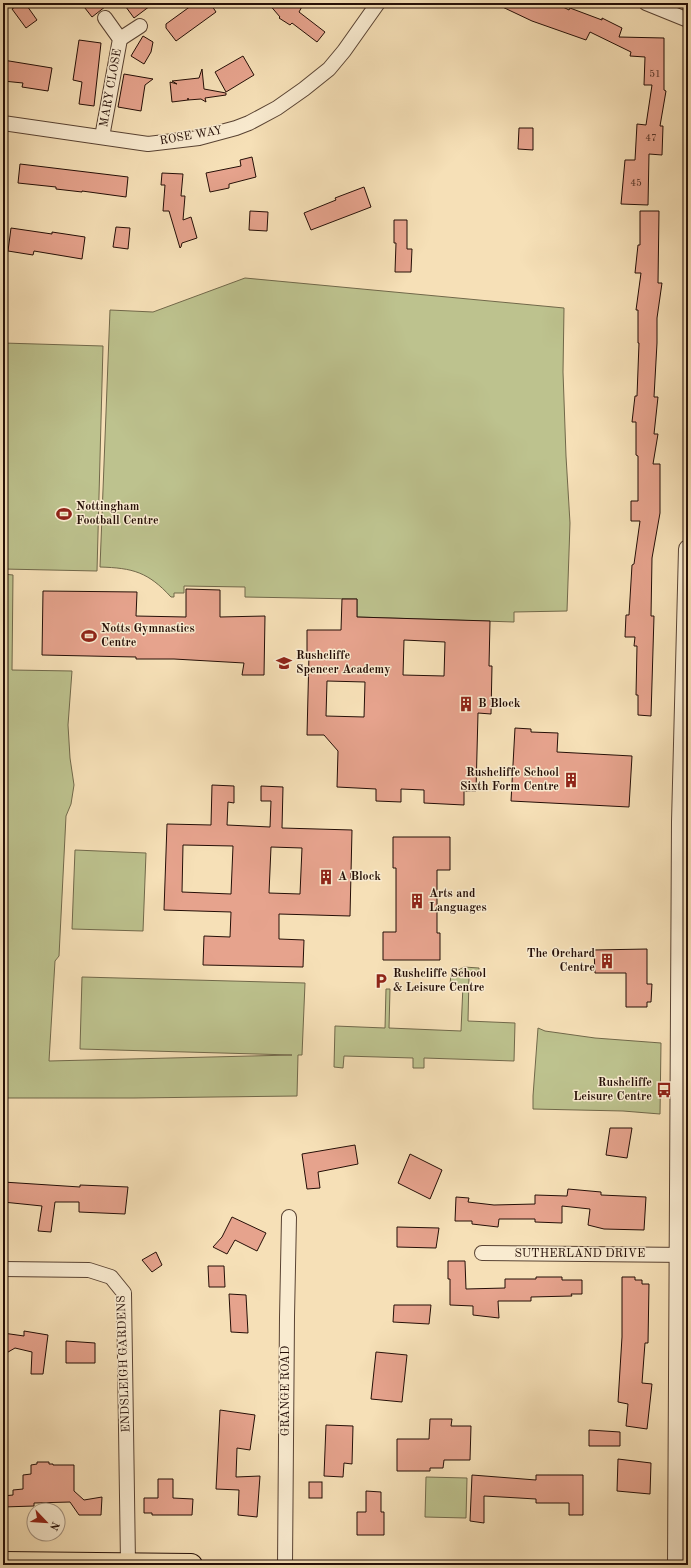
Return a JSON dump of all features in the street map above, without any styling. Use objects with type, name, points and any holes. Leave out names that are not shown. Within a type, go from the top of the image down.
[{"type":"main road","points":[[3,1563],[191,1565]]},
{"type":"street","name":"ROSE WAY","points":[[3,123],[148,144],[199,138],[249,123],[283,104],[329,69],[344,51],[378,3]]},
{"type":"street","points":[[646,3],[688,20]]},
{"type":"street","name":"MARY CLOSE","points":[[102,138],[120,39],[105,18]]},
{"type":"street","name":"MARY CLOSE","points":[[120,39],[140,26]]},
{"type":"street","points":[[677,1565],[683,1255],[684,902],[688,549]]},
{"type":"street","name":"GRANGE ROAD","points":[[285,1565],[287,1309],[290,1217]]},
{"type":"street","name":"SUTHERLAND DRIVE","points":[[482,1254],[683,1255]]},
{"type":"street","name":"ENDSLEIGH GARDENS","points":[[3,1270],[89,1270],[111,1277],[124,1294],[128,1564]]},
{"type":"green space","points":[[245,278],[564,308],[563,372],[570,523],[567,611],[514,612],[514,622],[357,617],[357,599],[245,597],[245,587],[184,586],[184,593],[174,593],[174,597],[171,597],[155,582],[139,573],[131,570],[100,567],[110,310],[153,312]]},
{"type":"green space","points":[[3,343],[103,346],[97,571],[3,569]]},
{"type":"green space","points":[[3,574],[13,575],[12,670],[72,671],[68,725],[70,758],[74,785],[71,804],[66,816],[59,956],[55,961],[49,1061],[292,1055],[80,1049],[82,977],[305,983],[302,1055],[298,1055],[297,1096],[3,1098]]},
{"type":"green space","points":[[75,850],[146,853],[143,931],[72,929]]},
{"type":"green space","points":[[464,967],[479,968],[479,977],[469,977],[468,1021],[515,1023],[514,1061],[424,1058],[424,1068],[413,1068],[413,1058],[344,1056],[343,1068],[334,1067],[335,1026],[385,1028],[386,989],[390,989],[389,1028],[461,1031],[463,985],[450,985],[451,974]]},
{"type":"green space","points":[[538,1028],[545,1031],[595,1038],[661,1043],[660,1114],[623,1111],[533,1109]]},
{"type":"green space","points":[[426,1477],[467,1478],[466,1518],[425,1517]]},
{"type":"building","points":[[21,3],[25,3],[37,20],[26,28],[12,9]]},
{"type":"building","points":[[81,3],[110,3],[92,17]]},
{"type":"building","points":[[123,3],[154,3],[134,18]]},
{"type":"building","points":[[195,3],[210,3],[216,12],[176,41],[166,28],[166,24]]},
{"type":"building","points":[[268,3],[304,3],[299,12],[325,32],[317,42],[292,23],[290,25],[279,18],[280,17]]},
{"type":"building","points":[[494,3],[555,3],[569,10],[570,8],[602,20],[602,18],[622,28],[619,37],[664,38],[664,90],[666,91],[660,126],[663,126],[662,155],[649,154],[648,205],[621,204],[625,160],[635,160],[637,124],[646,125],[652,85],[644,85],[645,57],[630,56],[631,52],[590,32],[586,40],[532,21]]},
{"type":"building","points":[[143,36],[153,42],[151,52],[144,64],[131,56]]},
{"type":"building","points":[[79,40],[101,43],[94,106],[79,104],[82,82],[73,80]]},
{"type":"building","points":[[243,56],[254,75],[226,92],[215,72]]},
{"type":"building","points":[[3,60],[52,68],[48,91],[22,87],[23,83],[3,81]]},
{"type":"building","points":[[202,69],[204,89],[226,93],[226,95],[205,98],[206,102],[201,99],[172,102],[170,82],[177,84],[172,81],[199,78]]},
{"type":"building","points":[[124,74],[153,79],[145,85],[141,111],[118,107]]},
{"type":"building","points":[[519,128],[533,128],[533,150],[518,149]]},
{"type":"building","points":[[252,157],[256,177],[229,184],[229,188],[210,192],[206,173],[241,166],[240,160]]},
{"type":"building","points":[[20,164],[128,177],[126,197],[18,183]]},
{"type":"building","points":[[162,173],[183,174],[181,196],[185,196],[183,220],[191,217],[197,238],[182,243],[180,248],[169,211],[163,211],[165,185],[161,185]]},
{"type":"building","points":[[364,187],[371,207],[311,230],[304,213],[336,200],[335,198]]},
{"type":"building","points":[[250,211],[268,212],[267,231],[249,230]]},
{"type":"building","points":[[640,211],[659,211],[658,283],[662,283],[657,318],[654,397],[658,397],[654,434],[658,434],[653,464],[660,464],[660,513],[652,558],[651,616],[654,616],[651,716],[638,715],[638,695],[636,695],[637,646],[634,646],[635,637],[625,637],[626,615],[629,615],[632,565],[634,564],[640,521],[631,521],[631,501],[638,501],[636,422],[632,422],[635,396],[637,396],[639,343],[638,310],[636,310],[641,273],[635,273],[638,245],[640,245]]},
{"type":"building","points":[[394,220],[407,220],[407,249],[412,249],[411,272],[395,272],[396,243],[394,243]]},
{"type":"building","points":[[116,227],[130,228],[128,249],[113,247]]},
{"type":"building","points":[[11,228],[85,237],[82,259],[34,251],[33,255],[8,251]]},
{"type":"building","points":[[186,589],[220,590],[220,617],[265,616],[264,675],[242,675],[244,663],[174,659],[136,659],[136,657],[42,655],[43,591],[137,592],[136,616],[186,617]]},
{"type":"building","name":"B Block","points":[[342,599],[357,599],[357,617],[490,621],[489,666],[492,666],[491,714],[478,713],[476,791],[464,791],[464,805],[424,803],[424,790],[401,789],[401,802],[376,801],[376,789],[337,787],[338,751],[324,735],[307,735],[309,654],[307,654],[307,630],[341,630]],"holes":[[[404,640],[445,642],[444,676],[403,675]],[[327,681],[365,682],[364,717],[326,716]]]},
{"type":"building","name":"B Block","points":[[515,728],[531,729],[531,732],[558,733],[557,752],[632,756],[629,807],[511,801]]},
{"type":"building","name":"A Block","points":[[212,785],[234,786],[234,803],[228,802],[227,825],[270,827],[271,801],[261,801],[261,786],[283,787],[282,828],[352,830],[350,916],[279,914],[279,939],[304,940],[303,967],[203,965],[204,936],[230,937],[231,912],[164,910],[167,824],[211,825]],"holes":[[[183,845],[233,846],[231,894],[182,892]],[[271,847],[302,848],[300,894],[269,893]]]},
{"type":"building","name":"Arts and Languages","points":[[393,837],[450,837],[450,870],[437,870],[437,933],[440,933],[440,960],[383,960],[383,932],[396,932],[396,868],[393,868]]},
{"type":"building","points":[[647,949],[647,984],[652,984],[651,1002],[647,1002],[647,1007],[626,1007],[626,973],[595,973],[594,950]]},
{"type":"building","points":[[610,1128],[632,1128],[627,1158],[606,1155]]},
{"type":"building","points":[[355,1145],[358,1164],[318,1172],[320,1188],[307,1189],[302,1154]]},
{"type":"building","points":[[410,1154],[442,1170],[430,1199],[398,1183]]},
{"type":"building","points":[[3,1182],[80,1187],[80,1185],[128,1187],[125,1214],[79,1212],[79,1202],[55,1202],[51,1232],[38,1231],[42,1206],[3,1202]]},
{"type":"building","points":[[568,1189],[601,1192],[601,1195],[646,1197],[644,1230],[604,1229],[588,1225],[590,1209],[562,1206],[562,1223],[535,1222],[535,1219],[499,1219],[498,1227],[472,1224],[472,1221],[455,1221],[456,1197],[469,1198],[468,1202],[494,1205],[535,1204],[535,1195],[567,1196]]},
{"type":"building","points":[[232,1217],[266,1233],[257,1251],[235,1240],[227,1254],[213,1247],[222,1237]]},
{"type":"building","points":[[397,1227],[439,1228],[436,1248],[397,1247]]},
{"type":"building","points":[[156,1252],[162,1265],[152,1272],[142,1260]]},
{"type":"building","points":[[448,1261],[465,1261],[466,1289],[505,1288],[505,1279],[562,1277],[562,1280],[582,1280],[582,1294],[571,1294],[572,1296],[531,1297],[531,1301],[498,1301],[499,1318],[473,1315],[473,1306],[450,1305]]},
{"type":"building","points":[[208,1266],[224,1266],[225,1287],[209,1287]]},
{"type":"building","points":[[622,1277],[635,1277],[635,1280],[642,1280],[642,1284],[649,1284],[648,1343],[645,1343],[642,1383],[652,1384],[647,1429],[626,1426],[628,1404],[618,1402],[622,1337]]},
{"type":"building","points":[[229,1294],[246,1295],[248,1333],[231,1332]]},
{"type":"building","points":[[394,1305],[431,1305],[429,1324],[393,1322]]},
{"type":"building","points":[[24,1331],[48,1335],[43,1374],[31,1374],[32,1352],[15,1348],[3,1355],[3,1333],[24,1336]]},
{"type":"building","points":[[66,1341],[95,1343],[95,1363],[66,1363]]},
{"type":"building","points":[[376,1352],[407,1355],[402,1402],[371,1399]]},
{"type":"building","points":[[220,1410],[255,1415],[250,1450],[237,1448],[236,1477],[260,1476],[257,1517],[238,1515],[239,1490],[216,1489]]},
{"type":"building","points":[[430,1419],[452,1419],[451,1426],[471,1426],[470,1460],[444,1460],[443,1468],[430,1468],[430,1471],[397,1471],[397,1439],[429,1439]]},
{"type":"building","points":[[326,1425],[353,1426],[352,1464],[344,1463],[343,1477],[324,1476]]},
{"type":"building","points":[[589,1430],[620,1432],[620,1446],[589,1446]]},
{"type":"building","points":[[618,1459],[651,1463],[650,1494],[617,1491]]},
{"type":"building","points":[[37,1462],[49,1462],[49,1464],[53,1465],[74,1465],[74,1491],[84,1500],[102,1497],[101,1515],[79,1515],[70,1502],[26,1502],[26,1506],[3,1507],[3,1496],[13,1495],[13,1490],[23,1489],[23,1475],[31,1474],[31,1465],[37,1464]]},
{"type":"building","points":[[472,1475],[536,1480],[536,1475],[583,1475],[583,1515],[569,1515],[569,1503],[536,1503],[536,1499],[484,1496],[484,1523],[470,1521]]},
{"type":"building","points":[[158,1479],[173,1479],[173,1498],[193,1499],[192,1515],[152,1515],[152,1513],[144,1513],[144,1498],[158,1498]]},
{"type":"building","points":[[309,1482],[322,1482],[322,1498],[309,1498]]},
{"type":"building","points":[[366,1491],[381,1492],[381,1512],[384,1512],[384,1535],[357,1535],[357,1512],[366,1512]]},
{"type":"place","name":"Nottingham Football Centre","points":[[64,514]]},
{"type":"place","name":"Notts Gymnastics Centre","points":[[89,636]]},
{"type":"place","name":"Rushcliffe Spencer Academy","points":[[284,663]]},
{"type":"place","name":"B Block","points":[[466,704]]},
{"type":"place","name":"Rushcliffe School Sixth Form Centre","points":[[571,780]]},
{"type":"place","name":"A Block","points":[[326,877]]},
{"type":"place","name":"Arts and Languages","points":[[417,901]]},
{"type":"place","name":"The Orchard Centre","points":[[607,961]]},
{"type":"place","name":"Rushcliffe School & Leisure Centre","points":[[381,981]]},
{"type":"place","name":"Rushcliffe Leisure Centre","points":[[664,1090]]}]
